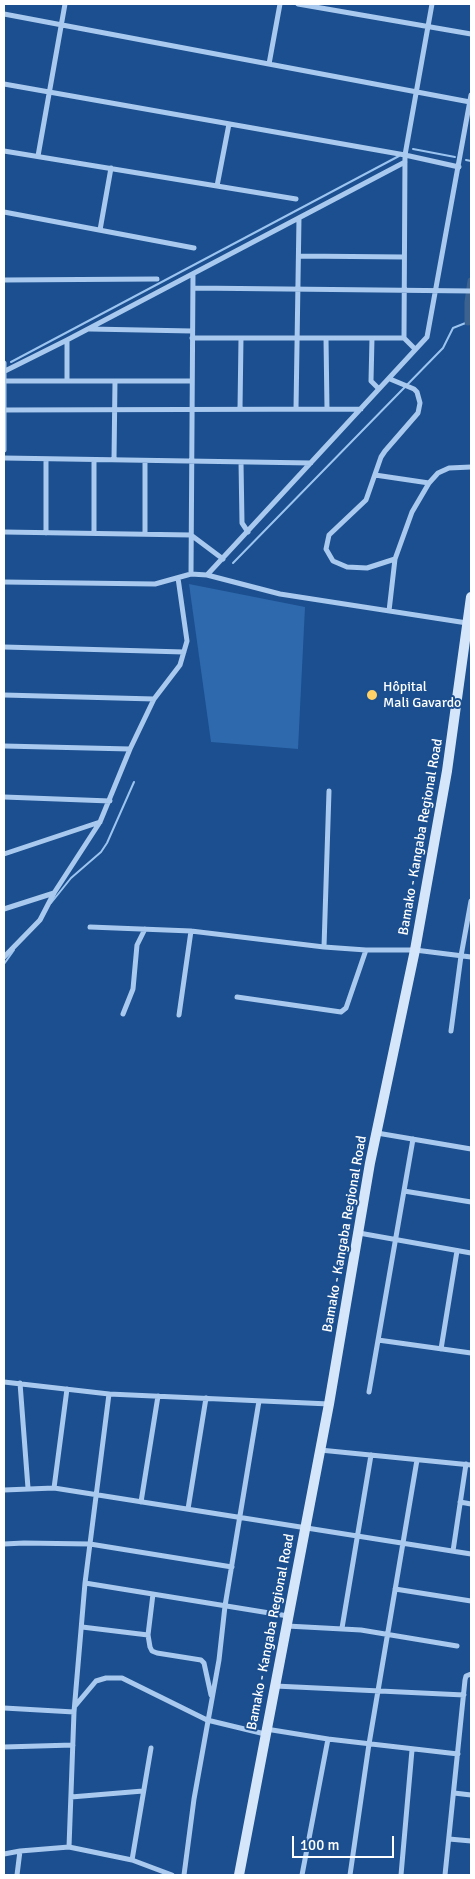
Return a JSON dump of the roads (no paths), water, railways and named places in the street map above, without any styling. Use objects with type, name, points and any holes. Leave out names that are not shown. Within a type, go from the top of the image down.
[{"type":"street","points":[[38,156],[65,4]]},
{"type":"street","points":[[269,64],[280,4]]},
{"type":"street","points":[[298,4],[471,34]]},
{"type":"street","points":[[415,349],[404,338],[405,155],[432,4]]},
{"type":"street","points":[[4,14],[470,102]]},
{"type":"street","points":[[4,84],[405,155],[459,167]]},
{"type":"street","points":[[207,574],[427,337],[471,95]]},
{"type":"street","points":[[217,186],[229,124]]},
{"type":"street","points":[[4,151],[296,199]]},
{"type":"street","points":[[5,371],[68,340],[405,162]]},
{"type":"street","points":[[100,230],[111,168]]},
{"type":"street","points":[[4,212],[194,248]]},
{"type":"street","points":[[296,409],[299,218]]},
{"type":"street","points":[[299,256],[404,257]]},
{"type":"street","points":[[191,574],[193,274]]},
{"type":"street","points":[[4,280],[157,279]]},
{"type":"street","points":[[193,288],[469,291]]},
{"type":"street","points":[[88,329],[242,338],[404,338]]},
{"type":"street","points":[[240,409],[242,338]]},
{"type":"street","points":[[326,338],[327,409]]},
{"type":"street","points":[[372,338],[371,381],[379,389]]},
{"type":"street","points":[[67,381],[68,340]]},
{"type":"street","points":[[4,363],[4,450]]},
{"type":"street","points":[[390,379],[414,389],[420,403],[418,413],[385,451],[366,500],[329,535],[326,549],[333,561],[347,568],[367,568],[395,559]]},
{"type":"street","points":[[5,381],[192,381]]},
{"type":"street","points":[[114,460],[115,381]]},
{"type":"street","points":[[4,410],[361,409]]},
{"type":"street","points":[[4,458],[311,463]]},
{"type":"street","points":[[46,459],[46,533]]},
{"type":"street","points":[[94,460],[94,534]]},
{"type":"street","points":[[145,461],[145,534]]},
{"type":"street","points":[[241,462],[242,523],[248,532]]},
{"type":"street","points":[[389,611],[395,559],[412,512],[429,483],[438,473],[449,468],[471,467]]},
{"type":"street","points":[[375,475],[429,483]]},
{"type":"street","points":[[4,532],[191,534],[222,559]]},
{"type":"street","points":[[4,582],[156,584],[191,574],[207,574],[280,594],[468,624]]},
{"type":"street","points":[[4,957],[40,920],[54,893],[100,822],[130,749],[154,699],[180,665],[188,641],[178,578]]},
{"type":"street","name":"Bamako - Kangaba Regional Road","points":[[239,1875],[320,1450],[377,1132],[415,950],[447,771],[471,597]]},
{"type":"street","points":[[4,647],[184,652]]},
{"type":"street","points":[[4,695],[154,699]]},
{"type":"street","points":[[4,746],[130,749]]},
{"type":"street","points":[[324,947],[329,791]]},
{"type":"street","points":[[4,797],[110,801]]},
{"type":"street","points":[[4,854],[100,822]]},
{"type":"street","points":[[4,909],[54,893]]},
{"type":"street","points":[[451,1031],[471,900]]},
{"type":"street","points":[[90,927],[191,931],[324,947],[366,950],[415,950],[471,957]]},
{"type":"street","points":[[122,1014],[133,989],[137,945],[145,929]]},
{"type":"street","points":[[179,1015],[191,931]]},
{"type":"street","points":[[237,997],[341,1012],[346,1008],[366,950]]},
{"type":"street","points":[[377,1132],[471,1149]]},
{"type":"street","points":[[369,1392],[413,1139]]},
{"type":"street","points":[[404,1191],[471,1202]]},
{"type":"street","points":[[358,1233],[471,1253]]},
{"type":"street","points":[[441,1349],[457,1250]]},
{"type":"street","points":[[378,1340],[471,1354]]},
{"type":"street","points":[[4,1382],[110,1394],[328,1404]]},
{"type":"street","points":[[20,1383],[28,1488]]},
{"type":"street","points":[[54,1488],[67,1389]]},
{"type":"street","points":[[70,1847],[74,1709],[85,1583],[110,1394]]},
{"type":"street","points":[[141,1502],[158,1396]]},
{"type":"street","points":[[188,1509],[206,1398]]},
{"type":"street","points":[[184,1875],[194,1799],[219,1660],[259,1401]]},
{"type":"street","points":[[320,1450],[469,1465],[460,1502],[453,1551]]},
{"type":"street","points":[[342,1628],[371,1455]]},
{"type":"street","points":[[350,1875],[369,1744],[417,1460]]},
{"type":"street","points":[[4,1490],[54,1488],[471,1554]]},
{"type":"street","points":[[460,1502],[471,1504]]},
{"type":"street","points":[[4,1544],[24,1542],[90,1544],[232,1568]]},
{"type":"street","points":[[85,1583],[226,1606],[287,1621],[388,1634],[457,1646]]},
{"type":"street","points":[[395,1589],[471,1601]]},
{"type":"street","points":[[153,1594],[148,1635],[152,1651],[201,1660],[204,1663],[212,1698]]},
{"type":"street","points":[[82,1627],[148,1635]]},
{"type":"street","points":[[445,1875],[466,1676],[471,1674]]},
{"type":"street","points":[[74,1709],[96,1681],[106,1678],[122,1678],[207,1720],[266,1732],[458,1754]]},
{"type":"street","points":[[274,1686],[464,1695]]},
{"type":"street","points":[[4,1708],[74,1709]]},
{"type":"street","points":[[302,1875],[328,1739]]},
{"type":"street","points":[[4,1747],[73,1745]]},
{"type":"street","points":[[132,1860],[151,1748]]},
{"type":"street","points":[[401,1875],[412,1750]]},
{"type":"street","points":[[71,1796],[143,1791]]},
{"type":"street","points":[[454,1793],[471,1795]]},
{"type":"street","points":[[449,1839],[471,1842]]},
{"type":"street","points":[[4,1854],[70,1847],[132,1860],[172,1875]]},
{"type":"street","points":[[17,1875],[20,1851]]},
{"type":"waterway","points":[[413,149],[455,157]]},
{"type":"waterway","points":[[11,362],[399,156]]},
{"type":"waterway","points":[[466,160],[471,161]]},
{"type":"waterway","points":[[468,322],[471,281]]},
{"type":"waterway","points":[[233,563],[443,348],[453,328],[471,322]]},
{"type":"waterway","points":[[51,903],[71,878],[101,852],[107,843],[134,782]]},
{"type":"waterway","points":[[4,964],[14,950]]},
{"type":"place","name":"Hôpital Mali Gavardo","points":[[372,695]]}]
